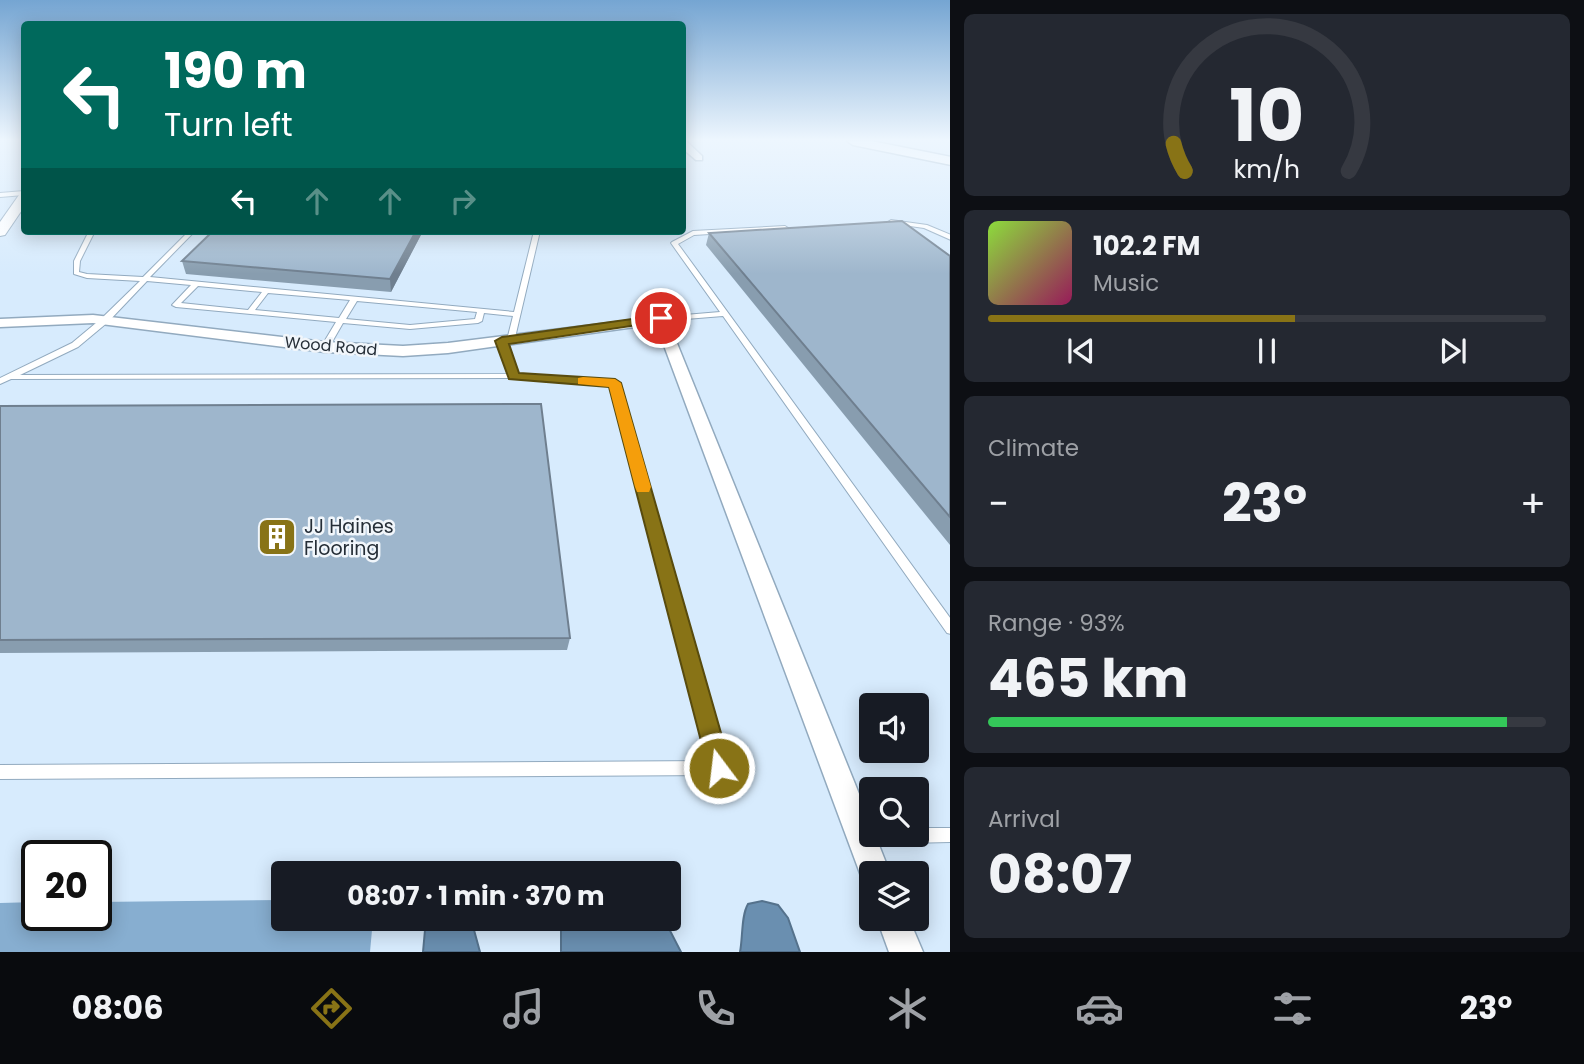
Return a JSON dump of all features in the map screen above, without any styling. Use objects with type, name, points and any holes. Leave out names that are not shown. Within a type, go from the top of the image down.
[{"type":"street","points":[[0,232],[21,200]]},
{"type":"street","points":[[661,318],[859,831]]},
{"type":"street","name":"Wood Road","points":[[0,323],[105,320],[325,347],[403,351],[506,341],[661,318]]},
{"type":"street","points":[[898,931],[906,952]]},
{"type":"lane","points":[[0,195],[21,195]]},
{"type":"lane","points":[[878,223],[925,226],[950,238]]},
{"type":"lane","points":[[799,228],[693,233],[674,243],[950,629]]},
{"type":"lane","points":[[90,235],[75,272],[87,276],[145,279],[517,314]]},
{"type":"lane","points":[[0,381],[75,345],[105,320],[188,235]]},
{"type":"lane","points":[[513,376],[506,341],[517,314],[536,235]]},
{"type":"lane","points":[[197,284],[176,305],[410,327],[478,321],[481,310]]},
{"type":"lane","points":[[250,312],[267,290]]},
{"type":"lane","points":[[325,347],[355,298]]},
{"type":"lane","points":[[661,318],[723,314]]},
{"type":"lane","points":[[0,772],[719,768],[615,383],[513,376],[12,377]]},
{"type":"lane","points":[[929,835],[950,835]]},
{"type":"shaded area","points":[[271,900],[271,931],[372,931],[370,952],[0,952],[0,903],[21,902],[21,931],[112,931],[112,902]]},
{"type":"shaded area","points":[[762,901],[778,905],[788,918],[800,952],[740,952],[743,921],[748,904]]},
{"type":"shaded area","points":[[425,931],[474,931],[480,952],[423,952]]},
{"type":"shaded area","points":[[561,931],[670,931],[681,952],[561,952]]},
{"type":"building","points":[[902,221],[950,256],[950,517],[709,233]]},
{"type":"building","points":[[209,235],[414,235],[390,279],[182,261]]},
{"type":"building","name":"JJ Haines Flooring","points":[[541,404],[570,638],[0,640],[0,406]]},
{"type":"slow traffic","points":[[583,381],[615,383],[643,487]]},
{"type":"place","name":"JJ Haines Flooring","points":[[277,537]]},
{"type":"route","points":[[661,318],[502,341],[513,376],[615,383],[719,768]]}]
